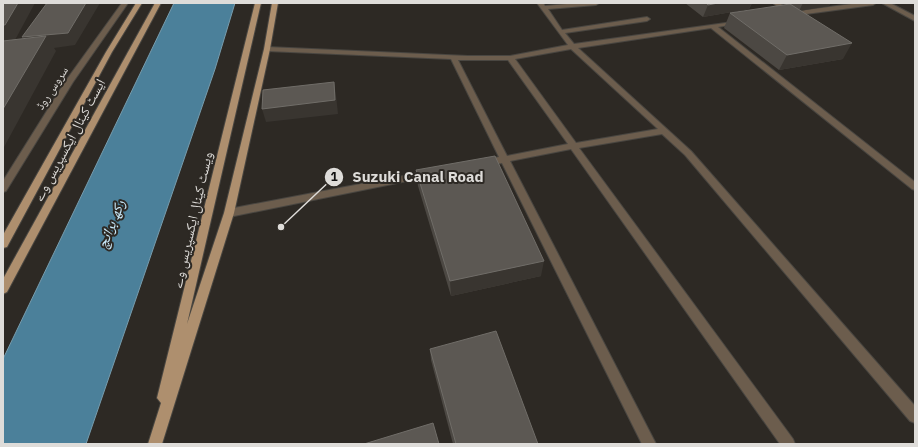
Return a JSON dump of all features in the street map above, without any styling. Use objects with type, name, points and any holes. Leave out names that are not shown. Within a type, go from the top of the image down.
[{"type":"main road","points":[[3,244],[109,52],[139,3]]},
{"type":"main road","name":"ایسٹ کینال ایکسپریس وے","points":[[3,289],[158,3]]},
{"type":"main road","name":"ویسٹ کینال ایکسپریس وے","points":[[154,444],[258,3]]},
{"type":"main road","points":[[154,444],[229,213],[275,3]]},
{"type":"street","name":"سروس روڈ","points":[[3,190],[69,82],[125,3]]},
{"type":"street","points":[[542,6],[596,3]]},
{"type":"street","points":[[781,16],[873,3]]},
{"type":"street","points":[[885,3],[915,19]]},
{"type":"street","points":[[542,6],[573,46],[688,153],[915,416]]},
{"type":"street","points":[[561,32],[647,19]]},
{"type":"street","points":[[266,48],[453,57],[510,58],[573,46],[751,20]]},
{"type":"street","points":[[713,26],[915,187]]},
{"type":"street","points":[[453,57],[649,444]]},
{"type":"street","points":[[510,58],[788,444]]},
{"type":"street","points":[[474,165],[664,131]]},
{"type":"street","points":[[229,213],[436,172]]},
{"type":"water","name":"رکھ برانچ","points":[[174,3],[235,3],[215,69],[86,444],[3,444],[3,359]]},
{"type":"building","points":[[3,3],[18,3],[5,25],[3,25]]},
{"type":"building","points":[[47,3],[86,3],[68,33],[22,37]]},
{"type":"building","points":[[706,3],[718,3],[708,5]]},
{"type":"building","points":[[790,4],[852,43],[787,55],[730,13]]},
{"type":"building","points":[[46,36],[3,109],[3,41]]},
{"type":"building","points":[[334,82],[335,100],[262,109],[263,90]]},
{"type":"building","points":[[495,156],[544,261],[450,281],[416,170]]},
{"type":"building","points":[[496,331],[538,444],[456,444],[430,349]]},
{"type":"building","points":[[433,423],[439,444],[364,444]]},
{"type":"place","name":"Suzuki Canal Road","points":[[281,227]]}]
